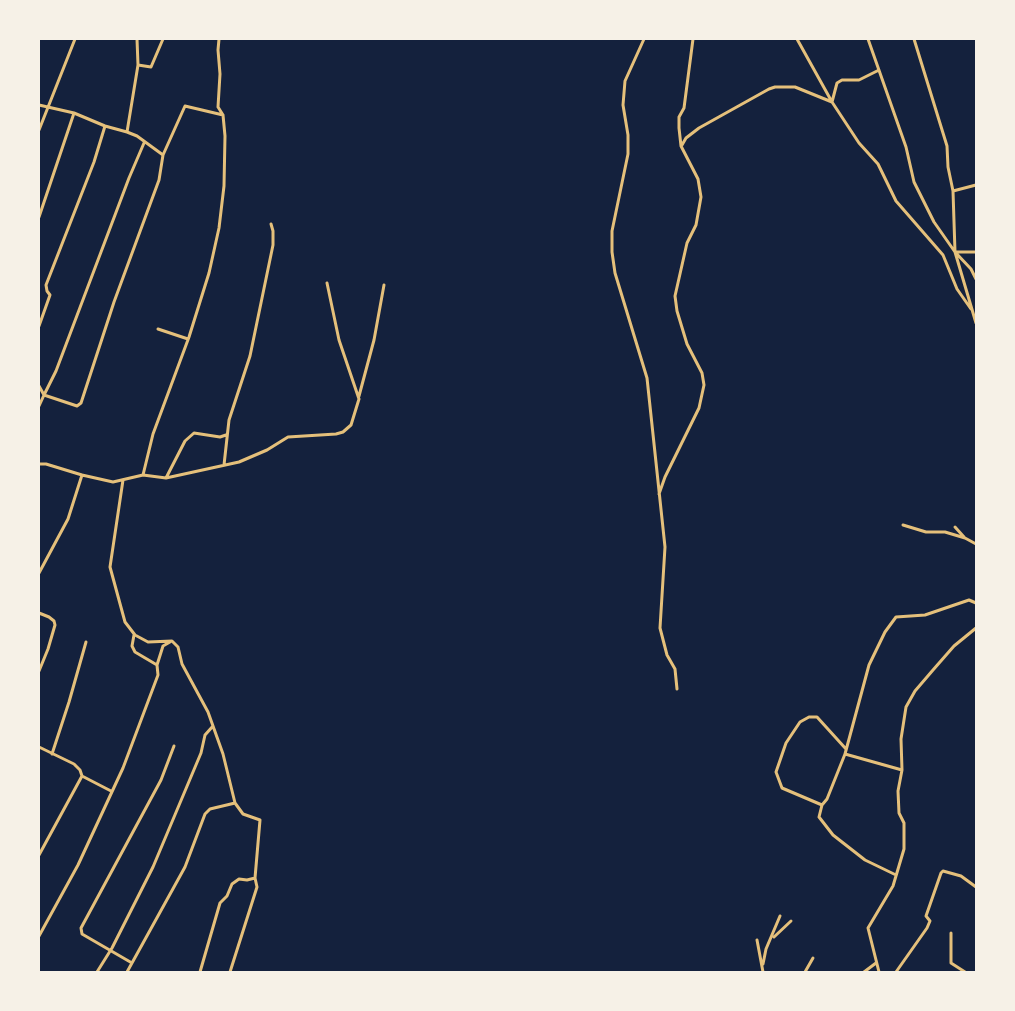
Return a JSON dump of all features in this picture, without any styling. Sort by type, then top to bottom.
[{"type":"street","points":[[39,130],[75,39]]},
{"type":"street","points":[[127,132],[138,65],[138,39]]},
{"type":"street","points":[[138,65],[151,68],[163,39]]},
{"type":"street","points":[[143,475],[153,435],[209,273],[219,228],[224,186],[225,136],[223,116],[218,107],[219,39]]},
{"type":"street","points":[[644,39],[625,81],[623,105],[628,135],[628,154],[612,231],[612,252],[615,273],[647,378],[665,547],[660,628],[667,655],[675,669],[677,689]]},
{"type":"street","points":[[659,496],[665,477],[699,408],[704,385],[702,373],[687,344],[675,296],[687,243],[696,225],[701,198],[698,179],[681,146],[679,117],[684,108],[693,39]]},
{"type":"street","points":[[797,39],[832,102],[860,143],[878,164],[896,201],[943,255],[957,289],[971,309]]},
{"type":"street","points":[[868,39],[906,147],[914,182],[934,222],[955,252],[971,269],[976,279]]},
{"type":"street","points":[[914,39],[947,146],[953,191],[955,252],[976,323]]},
{"type":"street","points":[[832,102],[837,83],[842,80],[859,80],[879,70]]},
{"type":"street","points":[[681,146],[686,138],[699,128],[775,87],[795,87],[832,102]]},
{"type":"street","points":[[39,105],[74,113],[137,136],[163,155]]},
{"type":"street","points":[[39,386],[44,395],[77,406],[81,403],[114,302],[159,180],[163,155],[185,106],[223,116]]},
{"type":"street","points":[[39,217],[74,113]]},
{"type":"street","points":[[39,326],[50,295],[46,285],[94,162],[105,126]]},
{"type":"street","points":[[39,406],[56,371],[144,143]]},
{"type":"street","points":[[953,191],[976,185]]},
{"type":"street","points":[[224,465],[226,435],[250,356],[273,245],[271,224]]},
{"type":"street","points":[[955,252],[976,252]]},
{"type":"street","points":[[327,283],[339,340],[359,399],[356,416]]},
{"type":"street","points":[[39,465],[46,464],[113,482],[143,475],[166,478],[239,462],[267,450],[288,437],[327,436],[343,432],[351,425],[359,399],[374,340],[384,285]]},
{"type":"street","points":[[158,329],[188,339]]},
{"type":"street","points":[[166,478],[185,441],[194,433],[220,437],[226,435]]},
{"type":"street","points":[[39,573],[68,519],[82,475]]},
{"type":"street","points":[[123,480],[110,567],[125,622],[135,635],[148,642],[172,641],[178,647],[182,664],[208,712],[235,803],[243,814],[261,820],[255,878],[257,888],[230,972]]},
{"type":"street","points":[[903,525],[926,531],[945,532],[976,544]]},
{"type":"street","points":[[955,527],[965,538]]},
{"type":"street","points":[[896,875],[865,860],[832,835],[819,817],[822,806],[827,799],[846,749],[869,664],[885,632],[896,617],[925,615],[969,600],[976,603]]},
{"type":"street","points":[[39,613],[50,617],[55,625],[39,671]]},
{"type":"street","points":[[879,972],[868,928],[892,886],[904,849],[904,824],[898,813],[898,791],[902,770],[902,739],[906,707],[915,691],[954,646],[976,628]]},
{"type":"street","points":[[135,635],[132,646],[135,652],[157,665]]},
{"type":"street","points":[[39,936],[78,865],[123,768],[158,675],[157,665],[163,646],[172,641]]},
{"type":"street","points":[[52,754],[86,642]]},
{"type":"street","points":[[822,806],[782,788],[776,772],[786,743],[800,722],[809,717],[817,717],[846,749]]},
{"type":"street","points":[[97,972],[153,867],[201,753],[206,735],[213,726]]},
{"type":"street","points":[[132,963],[82,934],[81,928],[161,780],[174,746]]},
{"type":"street","points":[[39,748],[74,765],[80,770],[82,776],[111,791]]},
{"type":"street","points":[[844,754],[902,770]]},
{"type":"street","points":[[39,855],[82,776]]},
{"type":"street","points":[[127,972],[185,867],[205,814],[210,809],[235,803]]},
{"type":"street","points":[[896,972],[927,928],[930,921],[926,916],[941,873],[961,876],[976,887]]},
{"type":"street","points":[[200,972],[220,903],[238,879],[255,878]]},
{"type":"street","points":[[763,964],[780,916]]},
{"type":"street","points":[[771,940],[791,921]]},
{"type":"street","points":[[951,933],[951,963],[965,972]]},
{"type":"street","points":[[757,940],[763,972]]},
{"type":"street","points":[[805,972],[813,958]]},
{"type":"street","points":[[864,972],[876,963]]}]
